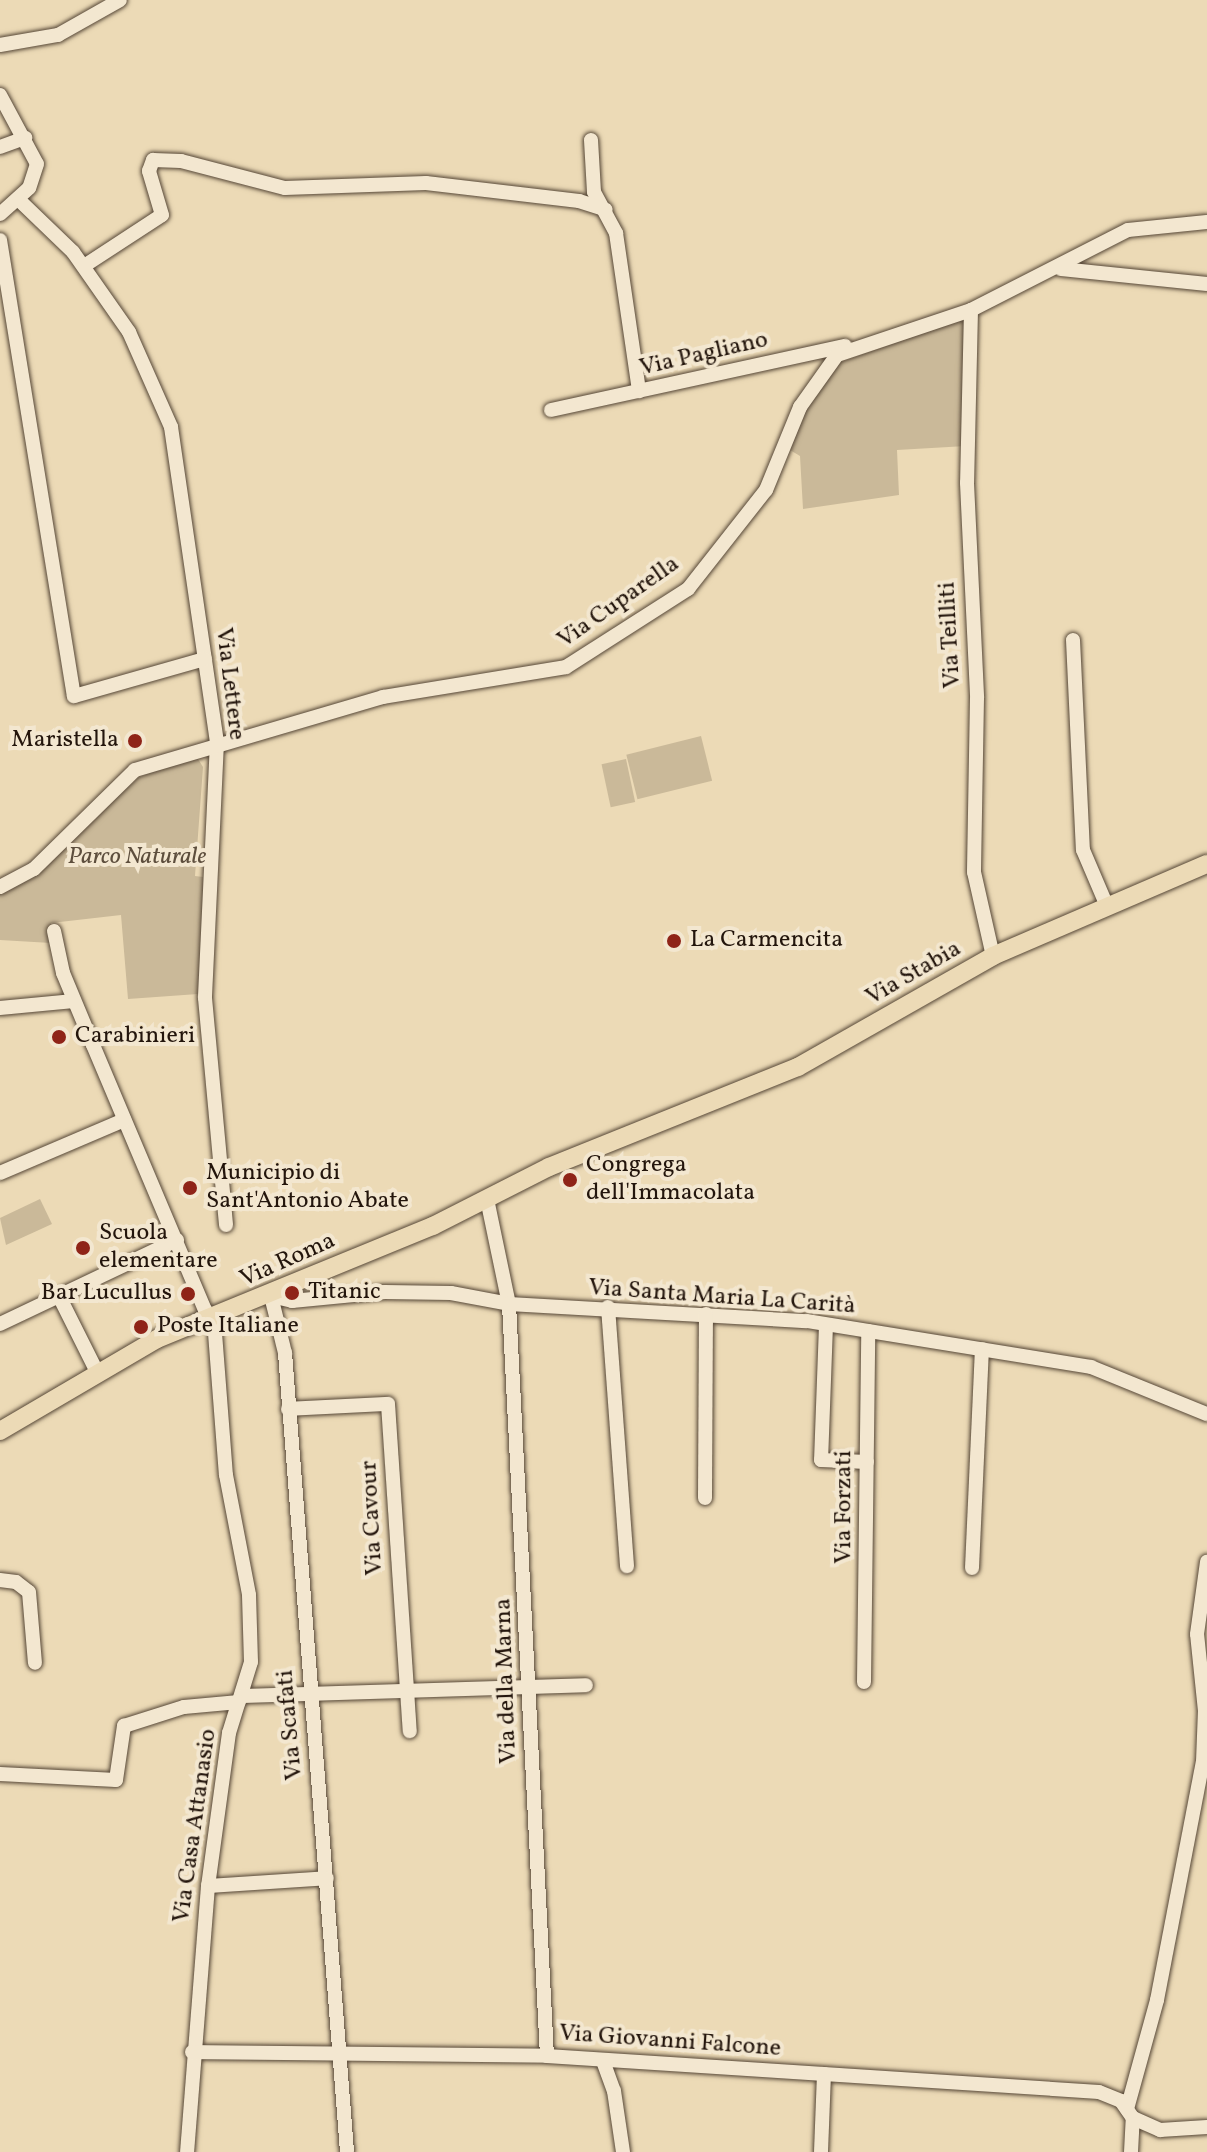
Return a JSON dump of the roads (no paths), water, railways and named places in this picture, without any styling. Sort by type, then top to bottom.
[{"type":"main road","name":"Via Stabia","points":[[646,1128],[798,1067],[993,956],[1106,904],[1207,864]]},
{"type":"main road","name":"Via Roma","points":[[0,1431],[157,1339],[271,1296],[284,1285],[646,1128]]},
{"type":"street","points":[[0,45],[58,35],[120,0]]},
{"type":"street","points":[[0,95],[37,164],[19,200],[0,214]]},
{"type":"street","points":[[0,147],[25,138]]},
{"type":"street","points":[[591,140],[594,192],[616,233],[639,391]]},
{"type":"street","points":[[84,266],[162,215],[149,171],[153,160],[181,161],[285,188],[426,183],[579,201],[606,210]]},
{"type":"street","name":"Via Lettere","points":[[19,200],[84,266],[141,352],[171,427],[217,742],[205,998],[226,1225]]},
{"type":"street","points":[[1061,269],[1128,230],[1207,222]]},
{"type":"street","points":[[0,240],[74,696],[205,659]]},
{"type":"street","points":[[1061,269],[1207,284]]},
{"type":"street","name":"Via Cuparella","points":[[0,887],[34,869],[135,770],[217,742],[383,697],[566,667],[688,589],[766,490],[800,407],[837,355],[971,310],[1061,269]]},
{"type":"street","name":"Via Teilliti","points":[[971,310],[967,483],[977,698],[974,872],[993,956]]},
{"type":"street","name":"Via Pagliano","points":[[551,410],[852,344],[866,346]]},
{"type":"street","points":[[1073,640],[1083,850],[1106,904]]},
{"type":"street","points":[[54,931],[74,1001],[214,1320]]},
{"type":"street","points":[[0,1008],[74,1001]]},
{"type":"street","points":[[0,1173],[124,1120]]},
{"type":"street","name":"Via della Marna","points":[[487,1199],[509,1304],[511,1393],[532,1685],[547,2056]]},
{"type":"street","points":[[0,1324],[177,1240]]},
{"type":"street","name":"Via Santa Maria La Carità","points":[[271,1296],[292,1301],[385,1292],[451,1293],[509,1304],[608,1307],[826,1325],[1091,1367],[1207,1414]]},
{"type":"street","points":[[59,1296],[97,1372]]},
{"type":"street","name":"Via Scafati","points":[[271,1296],[285,1353],[347,2152]]},
{"type":"street","points":[[608,1307],[627,1566]]},
{"type":"street","points":[[705,1498],[706,1314]]},
{"type":"street","name":"Via Casa Attanasio","points":[[187,2152],[192,2052],[208,1886],[229,1733],[241,1699],[252,1634],[226,1475],[214,1320]]},
{"type":"street","points":[[826,1325],[821,1460],[867,1462]]},
{"type":"street","name":"Via Forzati","points":[[864,1682],[868,1331]]},
{"type":"street","points":[[972,1568],[982,1349]]},
{"type":"street","name":"Via Cavour","points":[[288,1409],[388,1404],[410,1731]]},
{"type":"street","points":[[1131,2152],[1130,2113],[1157,2000],[1203,1762],[1205,1711],[1197,1634],[1207,1562]]},
{"type":"street","points":[[0,1580],[16,1582],[29,1592],[35,1663]]},
{"type":"street","points":[[0,1774],[116,1780],[124,1726],[184,1707],[311,1692],[586,1685]]},
{"type":"street","points":[[208,1886],[327,1878]]},
{"type":"street","name":"Via Giovanni Falcone","points":[[192,2052],[340,2051],[547,2056],[1099,2092],[1160,2130],[1207,2127]]},
{"type":"street","points":[[603,2061],[614,2091],[623,2152]]},
{"type":"street","points":[[821,2152],[824,2074]]},
{"type":"place","name":"Maristella","points":[[135,741]]},
{"type":"place","name":"La Carmencita","points":[[674,941]]},
{"type":"place","name":"Carabinieri","points":[[59,1037]]},
{"type":"place","name":"Congrega dell'Immacolata","points":[[570,1180]]},
{"type":"place","name":"Municipio di Sant'Antonio Abate","points":[[190,1188]]},
{"type":"place","name":"Scuola elementare","points":[[83,1248]]},
{"type":"place","name":"Titanic","points":[[292,1293]]},
{"type":"place","name":"Bar Lucullus","points":[[188,1294]]},
{"type":"place","name":"Poste Italiane","points":[[141,1327]]},
{"type":"park label","name":"Parco Naturale","points":[[137,858]]}]
